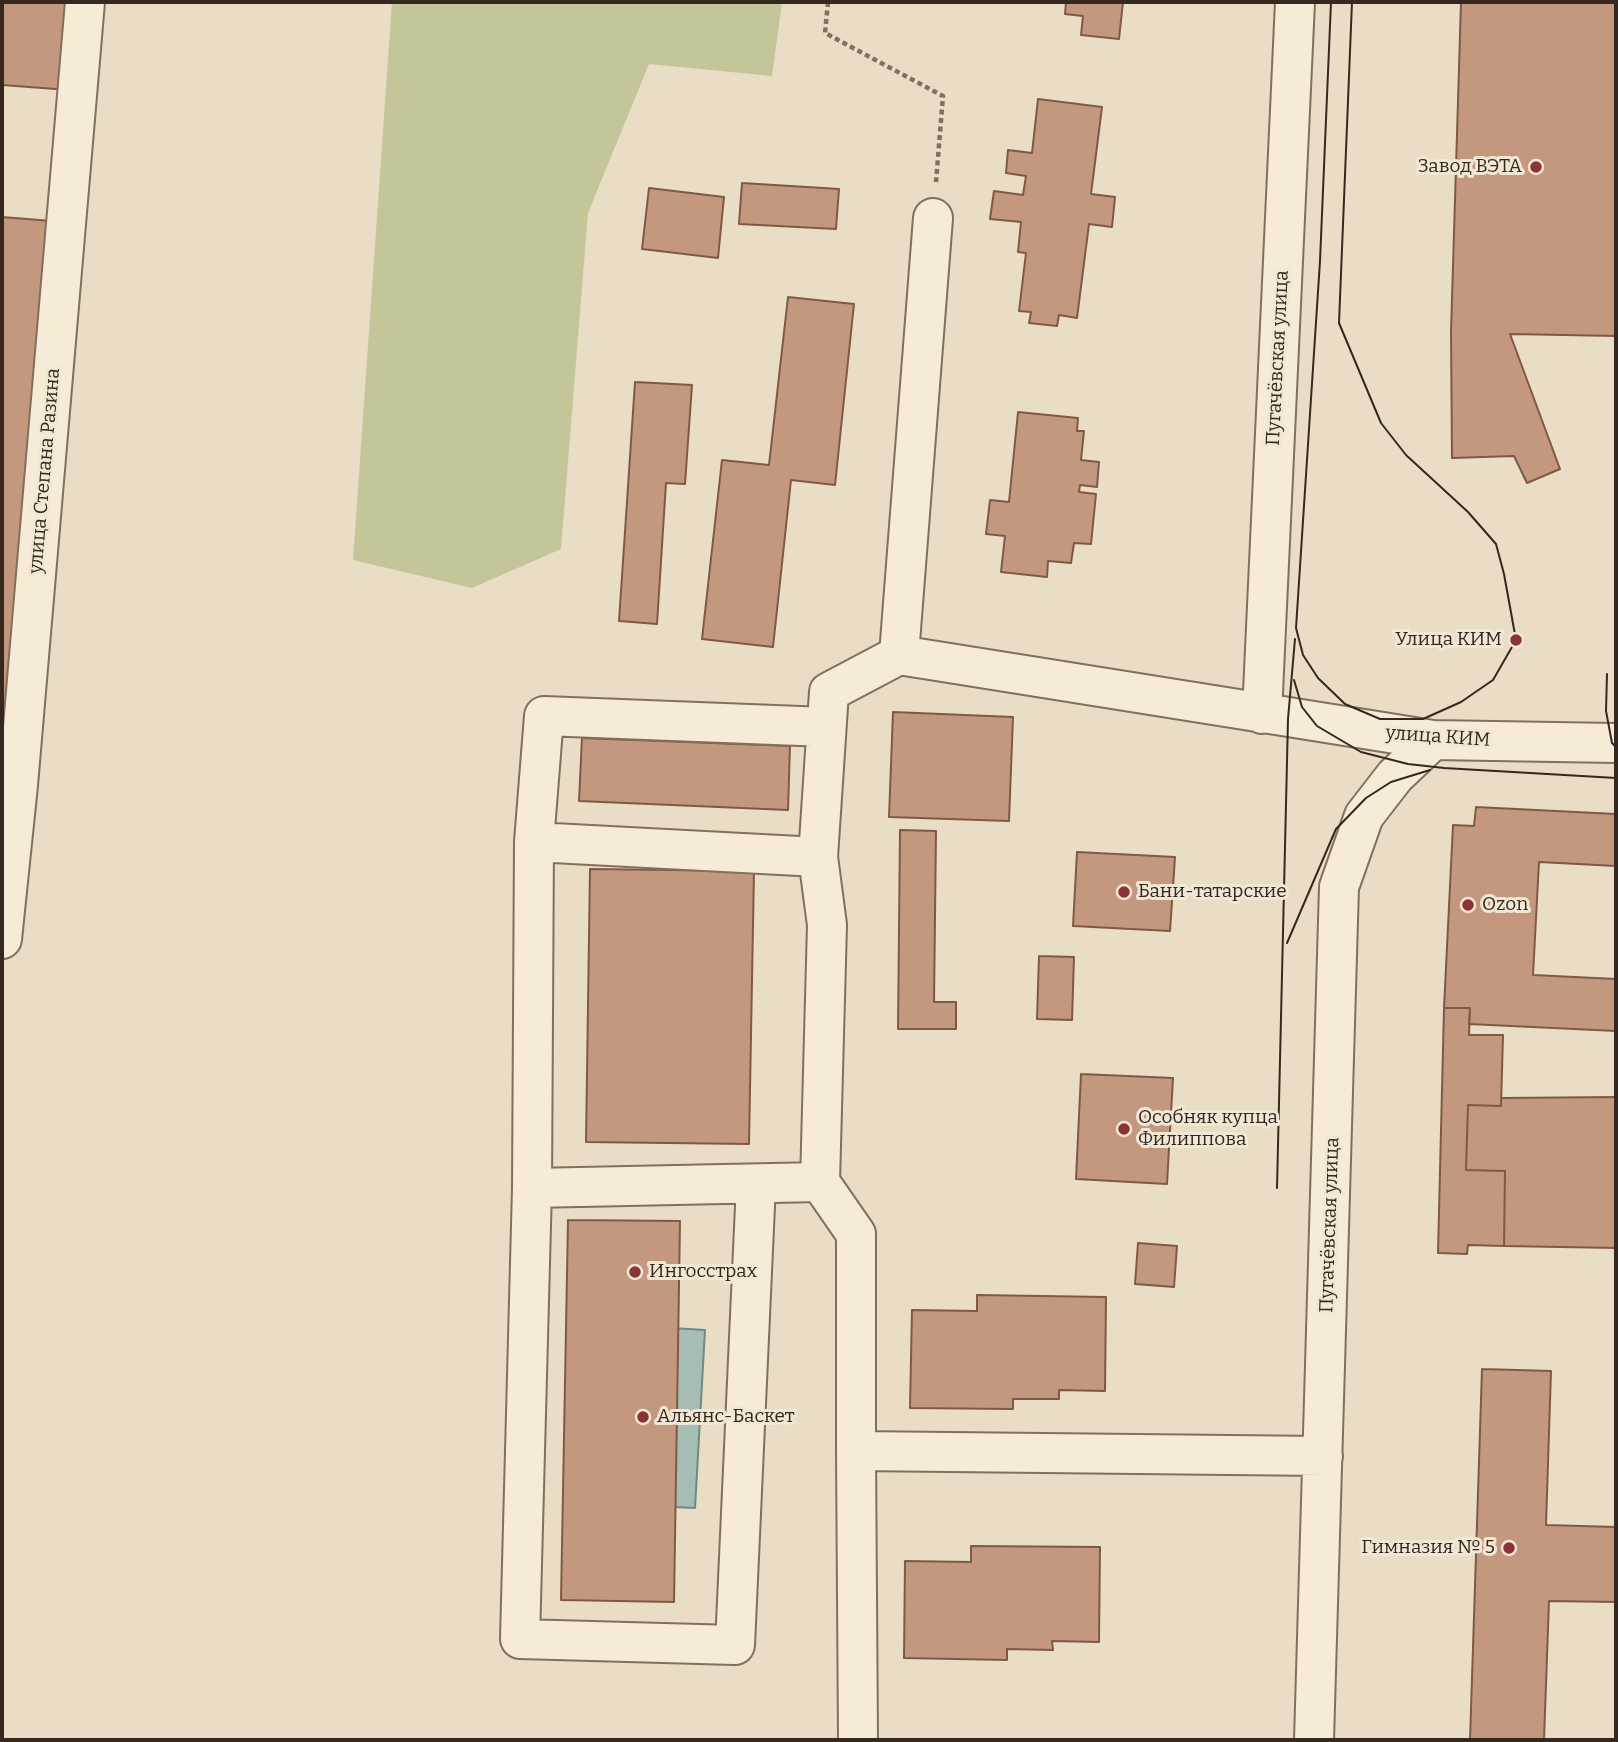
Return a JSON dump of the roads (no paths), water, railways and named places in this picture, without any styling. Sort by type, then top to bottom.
[{"type":"street","name":"улица Степана Разина","points":[[2,939],[18,785],[86,2]]},
{"type":"street","name":"Пугачёвская улица","points":[[1262,714],[1295,2]]},
{"type":"street","points":[[858,1740],[856,1234],[820,1182],[827,925],[818,856],[829,692],[899,655],[933,218]]},
{"type":"street","name":"улица КИМ","points":[[899,655],[1433,740],[1616,743]]},
{"type":"street","points":[[756,1184],[736,1645],[520,1639],[532,1188],[534,842],[544,716],[826,727]]},
{"type":"street","name":"Пугачёвская улица","points":[[1314,1740],[1339,887],[1364,816],[1395,776],[1433,740]]},
{"type":"street","points":[[534,842],[818,856]]},
{"type":"street","points":[[532,1188],[820,1182]]},
{"type":"street","points":[[856,1451],[1323,1456]]},
{"type":"water","name":"Альянс-Баскет","points":[[588,1323],[705,1330],[695,1508],[585,1503]]},
{"type":"tram line","points":[[1331,2],[1320,261],[1296,628],[1303,655],[1318,678],[1345,704],[1380,719],[1423,719],[1461,702],[1493,680],[1516,640],[1496,544],[1468,512],[1406,455],[1381,423],[1339,323],[1352,2]]},
{"type":"tram line","points":[[1277,1188],[1288,719],[1295,639]]},
{"type":"tram line","points":[[1607,674],[1606,711],[1612,743],[1616,747]]},
{"type":"tram line","points":[[1294,680],[1302,707],[1317,726],[1361,752],[1408,764],[1444,768],[1616,778]]},
{"type":"tram line","points":[[1287,943],[1336,829],[1366,798],[1391,782],[1430,770]]},
{"type":"place","name":"Завод ВЭТА","points":[[1536,167]]},
{"type":"place","name":"Улица КИМ","points":[[1516,640]]},
{"type":"place","name":"Бани-татарские","points":[[1124,892]]},
{"type":"place","name":"Ozon","points":[[1468,905]]},
{"type":"place","name":"Особняк купца Филиппова","points":[[1124,1129]]},
{"type":"place","name":"Ингосстрах","points":[[635,1272]]},
{"type":"place","name":"Альянс-Баскет","points":[[643,1417]]},
{"type":"place","name":"Гимназия № 5","points":[[1509,1548]]}]
